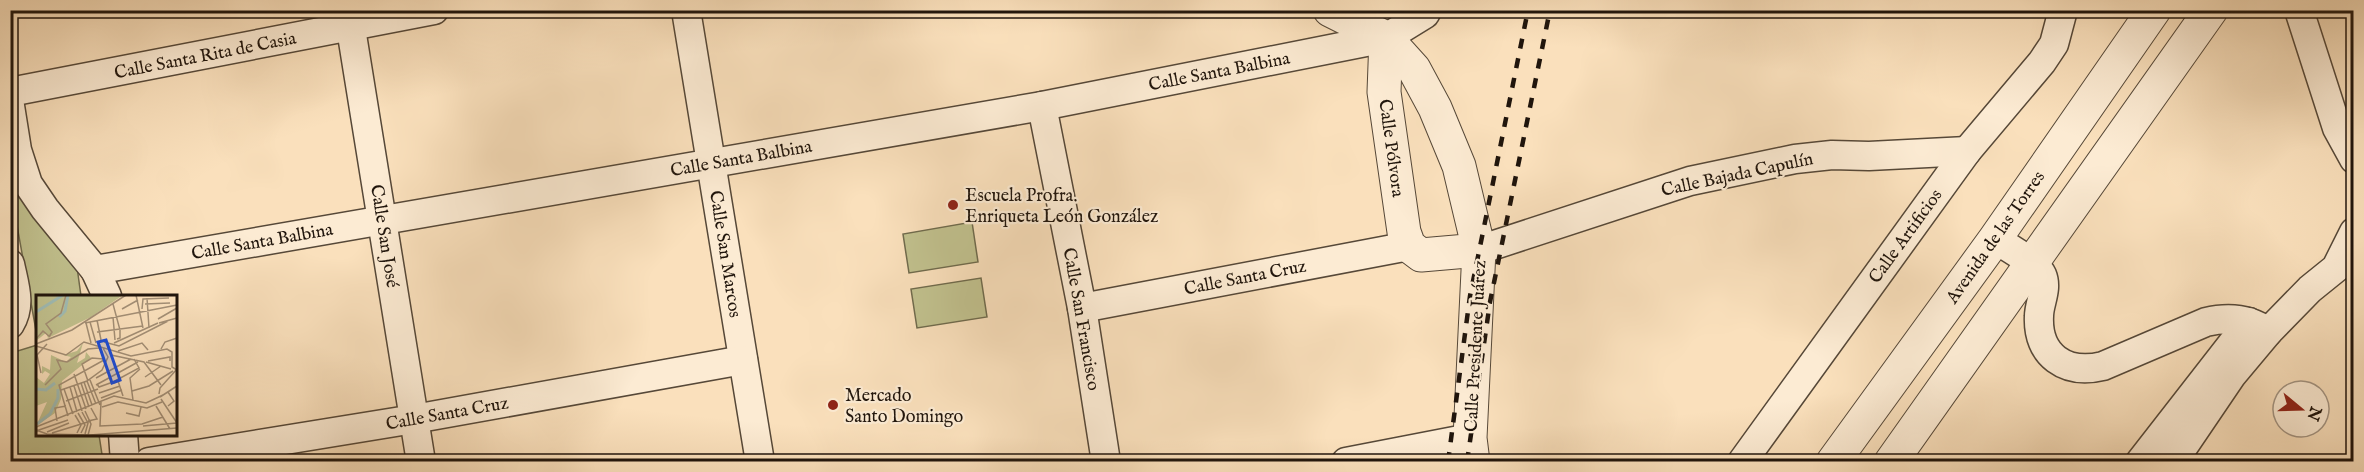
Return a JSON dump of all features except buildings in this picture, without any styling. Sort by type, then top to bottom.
[{"type":"street","name":"Calle Santa Rita de Casia","points":[[10,92],[349,19],[434,10]]},
{"type":"street","name":"Calle San Marcos","points":[[686,10],[760,462]]},
{"type":"street","points":[[1330,10],[1386,38],[1425,14],[1427,10]]},
{"type":"street","name":"Calle Artificios","points":[[1742,462],[1967,151],[2042,62],[2054,44],[2063,10]]},
{"type":"street","name":"Avenida de las Torres","points":[[1833,462],[1995,239],[2154,10]]},
{"type":"street","points":[[1891,462],[2211,10]]},
{"type":"street","points":[[2299,10],[2337,128],[2354,159]]},
{"type":"street","name":"Calle San José","points":[[349,19],[421,462]]},
{"type":"street","name":"Calle Santa Balbina","points":[[94,270],[1042,106],[1386,38]]},
{"type":"street","name":"Calle Pólvora","points":[[1386,38],[1384,92],[1404,231],[1409,246]]},
{"type":"street","name":"Calle Presidente Juárez","points":[[1386,38],[1414,69],[1435,108],[1459,166],[1479,250],[1472,450]]},
{"type":"street","points":[[10,105],[18,150],[28,184],[94,270],[106,295]]},
{"type":"street","name":"Calle San Francisco","points":[[1042,106],[1082,308],[1106,462]]},
{"type":"street","name":"Calle Bajada Capulín","points":[[1479,250],[1690,181],[1795,159],[1832,155],[1967,151]]},
{"type":"street","points":[[2140,462],[2258,327],[2336,268],[2354,232]]},
{"type":"street","points":[[1995,239],[2040,272],[2044,284],[2038,313],[2041,337],[2053,357],[2063,365],[2075,369],[2103,366],[2206,322],[2220,319],[2258,327]]},
{"type":"street","points":[[1409,246],[1421,255],[1479,250]]},
{"type":"street","name":"Calle Santa Cruz","points":[[1082,308],[1409,246]]},
{"type":"street","points":[[10,264],[17,299],[15,316],[10,324]]},
{"type":"street","points":[[2173,462],[2232,375],[2258,327]]},
{"type":"street","name":"Calle Santa Cruz","points":[[149,462],[414,419],[744,360]]},
{"type":"street","points":[[123,436],[125,462]]},
{"type":"street","points":[[1346,462],[1472,450]]},
{"type":"street","points":[[1447,462],[1472,450]]},
{"type":"green space","points":[[10,177],[77,267],[81,295],[36,295],[36,330],[14,209],[11,203]]},
{"type":"green space","points":[[972,222],[978,262],[909,273],[903,234]]},
{"type":"green space","points":[[981,278],[987,317],[917,328],[911,289]]},
{"type":"green space","points":[[36,345],[36,436],[99,436],[103,461],[11,461],[11,353]]},
{"type":"railway","points":[[1448,462],[1470,296],[1528,10]]},
{"type":"railway","points":[[1467,462],[1490,302],[1550,10]]},
{"type":"place","name":"Escuela Profra. Enriqueta León González","points":[[953,205]]},
{"type":"place","name":"Mercado Santo Domingo","points":[[833,405]]}]
